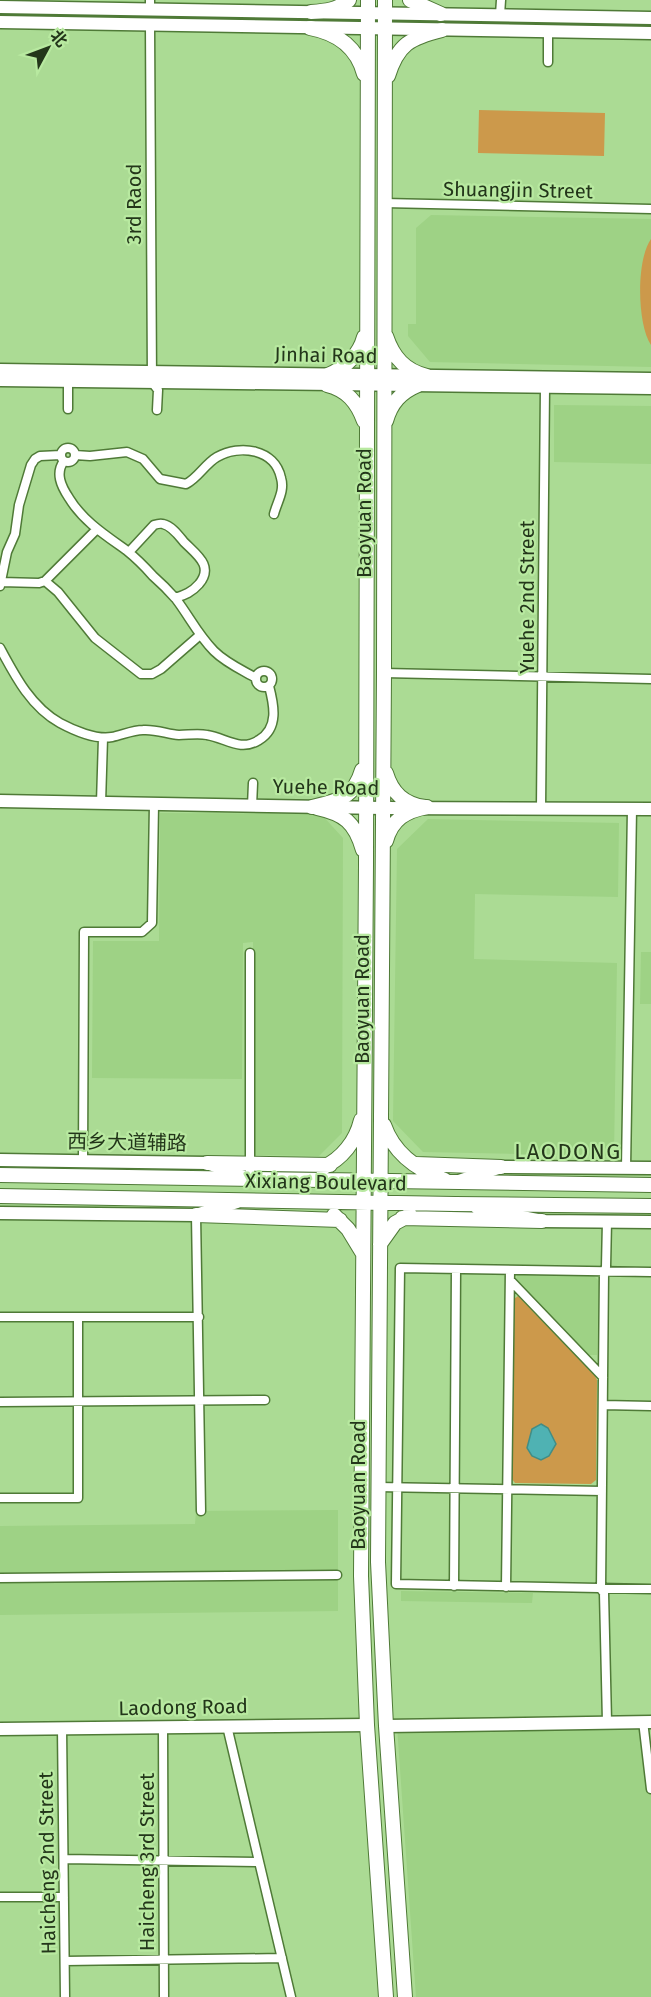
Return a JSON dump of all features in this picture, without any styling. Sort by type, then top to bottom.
[{"type":"main road","points":[[311,12],[329,11],[349,0]]},
{"type":"main road","points":[[410,0],[441,14]]},
{"type":"main road","name":"Baoyuan Road","points":[[368,6],[365,1103],[361,1576],[367,1725],[386,1997]]},
{"type":"main road","name":"Baoyuan Road","points":[[385,6],[384,758],[377,1487],[378,1562],[386,1726],[405,1997]]},
{"type":"main road","points":[[310,28],[334,35],[350,46],[362,65],[367,85]]},
{"type":"main road","points":[[384,90],[394,59],[406,43],[414,38],[441,30]]},
{"type":"main road","points":[[366,439],[364,421],[354,401],[327,380],[356,354],[367,326]]},
{"type":"main road","points":[[384,330],[391,349],[400,363],[417,373],[423,380],[406,391],[395,402],[388,415],[384,431]]},
{"type":"main road","points":[[312,807],[331,803],[350,794],[359,780],[365,750]]},
{"type":"main road","points":[[384,758],[387,775],[395,792],[408,802],[427,807]]},
{"type":"main road","points":[[312,807],[340,814],[347,820],[357,835],[366,864]]},
{"type":"main road","points":[[383,870],[389,830],[406,813],[427,807]]},
{"type":"main road","points":[[381,1102],[387,1135],[402,1157],[453,1183]]},
{"type":"main road","points":[[288,1180],[330,1165],[347,1150],[360,1125],[365,1103]]},
{"type":"main road","points":[[207,1163],[330,1165]]},
{"type":"main road","points":[[413,1164],[501,1167]]},
{"type":"main road","name":"Xixiang Boulevard","points":[[0,1175],[651,1185]]},
{"type":"main road","name":"Xixiang Boulevard","points":[[0,1196],[651,1206]]},
{"type":"main road","points":[[293,1201],[324,1209],[340,1220],[352,1234],[363,1256]]},
{"type":"main road","points":[[380,1244],[390,1229],[402,1218],[455,1204]]},
{"type":"main road","points":[[196,1215],[340,1220]]},
{"type":"main road","points":[[402,1218],[542,1221]]},
{"type":"main road","points":[[363,1277],[367,1270],[372,1269],[378,1273],[379,1277]]},
{"type":"street","points":[[500,15],[501,0]]},
{"type":"street","points":[[0,7],[150,5],[311,12],[385,6],[441,14],[651,18]]},
{"type":"street","points":[[0,22],[651,33]]},
{"type":"street","name":"3rd Raod","points":[[150,25],[152,377],[158,390],[158,410]]},
{"type":"street","points":[[548,32],[548,62]]},
{"type":"street","name":"Shuangjin Street","points":[[384,203],[651,209]]},
{"type":"street","name":"Jinhai Road","points":[[0,370],[68,376]]},
{"type":"street","points":[[68,376],[68,409]]},
{"type":"street","name":"Jinhai Road","points":[[0,380],[68,376],[327,380],[651,379]]},
{"type":"street","name":"Jinhai Road","points":[[423,380],[545,387],[651,388]]},
{"type":"street","name":"Yuehe 2nd Street","points":[[541,808],[545,387]]},
{"type":"street","points":[[268,686],[262,687],[256,678],[215,652],[200,635],[175,598],[129,552],[97,529],[69,500],[58,475],[62,450],[71,448],[75,455],[90,456],[127,452],[143,459],[160,479],[186,484],[218,457],[230,452],[259,452],[271,460],[282,478],[282,490],[274,514]]},
{"type":"street","points":[[62,458],[40,456],[34,459],[31,465],[19,505],[15,534],[2,565],[1,584],[45,581],[97,529]]},
{"type":"street","points":[[129,552],[154,525],[165,524],[171,528],[200,559],[206,572],[194,590],[175,598]]},
{"type":"street","points":[[45,581],[58,592],[95,638],[141,674],[152,674],[161,669],[200,635]]},
{"type":"street","points":[[0,648],[31,698],[44,712],[75,730],[103,738],[140,730],[151,730],[180,735],[207,735],[244,746],[252,744],[267,733],[274,718],[268,686],[272,678],[268,673],[261,672],[256,678]]},
{"type":"street","points":[[384,673],[651,679]]},
{"type":"street","points":[[101,803],[103,738]]},
{"type":"street","points":[[252,806],[253,783]]},
{"type":"street","name":"Yuehe Road","points":[[0,801],[365,808],[651,809]]},
{"type":"street","points":[[83,1161],[84,932],[142,932],[152,923],[154,804]]},
{"type":"street","points":[[626,1168],[632,809]]},
{"type":"street","points":[[250,953],[250,1179]]},
{"type":"street","name":"西乡大道辅路","points":[[0,1160],[207,1163],[250,1179]]},
{"type":"street","points":[[453,1183],[501,1167],[651,1168]]},
{"type":"street","points":[[0,1213],[196,1215],[241,1200]]},
{"type":"street","points":[[455,1204],[542,1221],[651,1222]]},
{"type":"street","points":[[196,1215],[201,1511]]},
{"type":"street","points":[[607,1221],[604,1272],[601,1588],[604,1593],[607,1722]]},
{"type":"street","points":[[651,1272],[400,1268],[396,1584],[651,1590]]},
{"type":"street","points":[[454,1586],[456,1269]]},
{"type":"street","points":[[506,1587],[510,1270]]},
{"type":"street","points":[[510,1280],[603,1377]]},
{"type":"street","points":[[0,1317],[199,1317]]},
{"type":"street","points":[[0,1498],[78,1498],[78,1317]]},
{"type":"street","points":[[0,1402],[265,1400]]},
{"type":"street","points":[[603,1405],[651,1406]]},
{"type":"street","points":[[377,1487],[602,1491]]},
{"type":"street","points":[[0,1578],[338,1575]]},
{"type":"street","points":[[386,1726],[647,1721],[651,1789]]},
{"type":"street","name":"Laodong Road","points":[[0,1729],[367,1725]]},
{"type":"street","points":[[227,1726],[291,1997]]},
{"type":"street","name":"Haicheng 3rd Street","points":[[163,1727],[164,1997]]},
{"type":"street","name":"Haicheng 2nd Street","points":[[62,1728],[65,1997]]},
{"type":"street","points":[[64,1859],[259,1862]]},
{"type":"street","points":[[0,1897],[64,1897]]},
{"type":"street","points":[[65,1961],[282,1958]]},
{"type":"shaded area","points":[[479,110],[605,113],[604,156],[478,153]]},
{"type":"shaded area","points":[[431,215],[651,219],[651,367],[430,362],[408,336],[408,324],[416,324],[416,228]]},
{"type":"shaded area","points":[[651,239],[651,345],[643,323],[640,292],[643,261]]},
{"type":"shaded area","points":[[554,405],[651,406],[651,464],[554,462]]},
{"type":"shaded area","points":[[160,813],[321,814],[343,838],[342,1133],[319,1156],[253,1155],[253,942],[243,943],[242,1079],[92,1078],[93,941],[159,941]]},
{"type":"shaded area","points":[[428,819],[619,823],[618,897],[475,894],[474,959],[617,963],[614,1156],[423,1152],[393,1121],[397,849]]},
{"type":"shaded area","points":[[641,952],[651,952],[651,1004],[640,1004]]},
{"type":"shaded area","points":[[518,1274],[592,1274],[599,1281],[597,1355],[588,1355],[517,1282]]},
{"type":"shaded area","points":[[518,1296],[597,1380],[596,1480],[591,1484],[515,1483],[512,1479],[514,1299]]},
{"type":"shaded area","points":[[338,1510],[338,1611],[0,1615],[0,1526],[195,1524],[196,1511]]},
{"type":"shaded area","points":[[401,1591],[533,1593],[532,1603],[401,1601]]},
{"type":"shaded area","points":[[643,1721],[651,1789],[651,1997],[416,1997],[397,1726]]},
{"type":"water","points":[[541,1424],[548,1428],[556,1444],[549,1456],[541,1460],[532,1456],[527,1448],[532,1429]]},
{"type":"district","name":"LAODONG","points":[[568,1151]]}]
